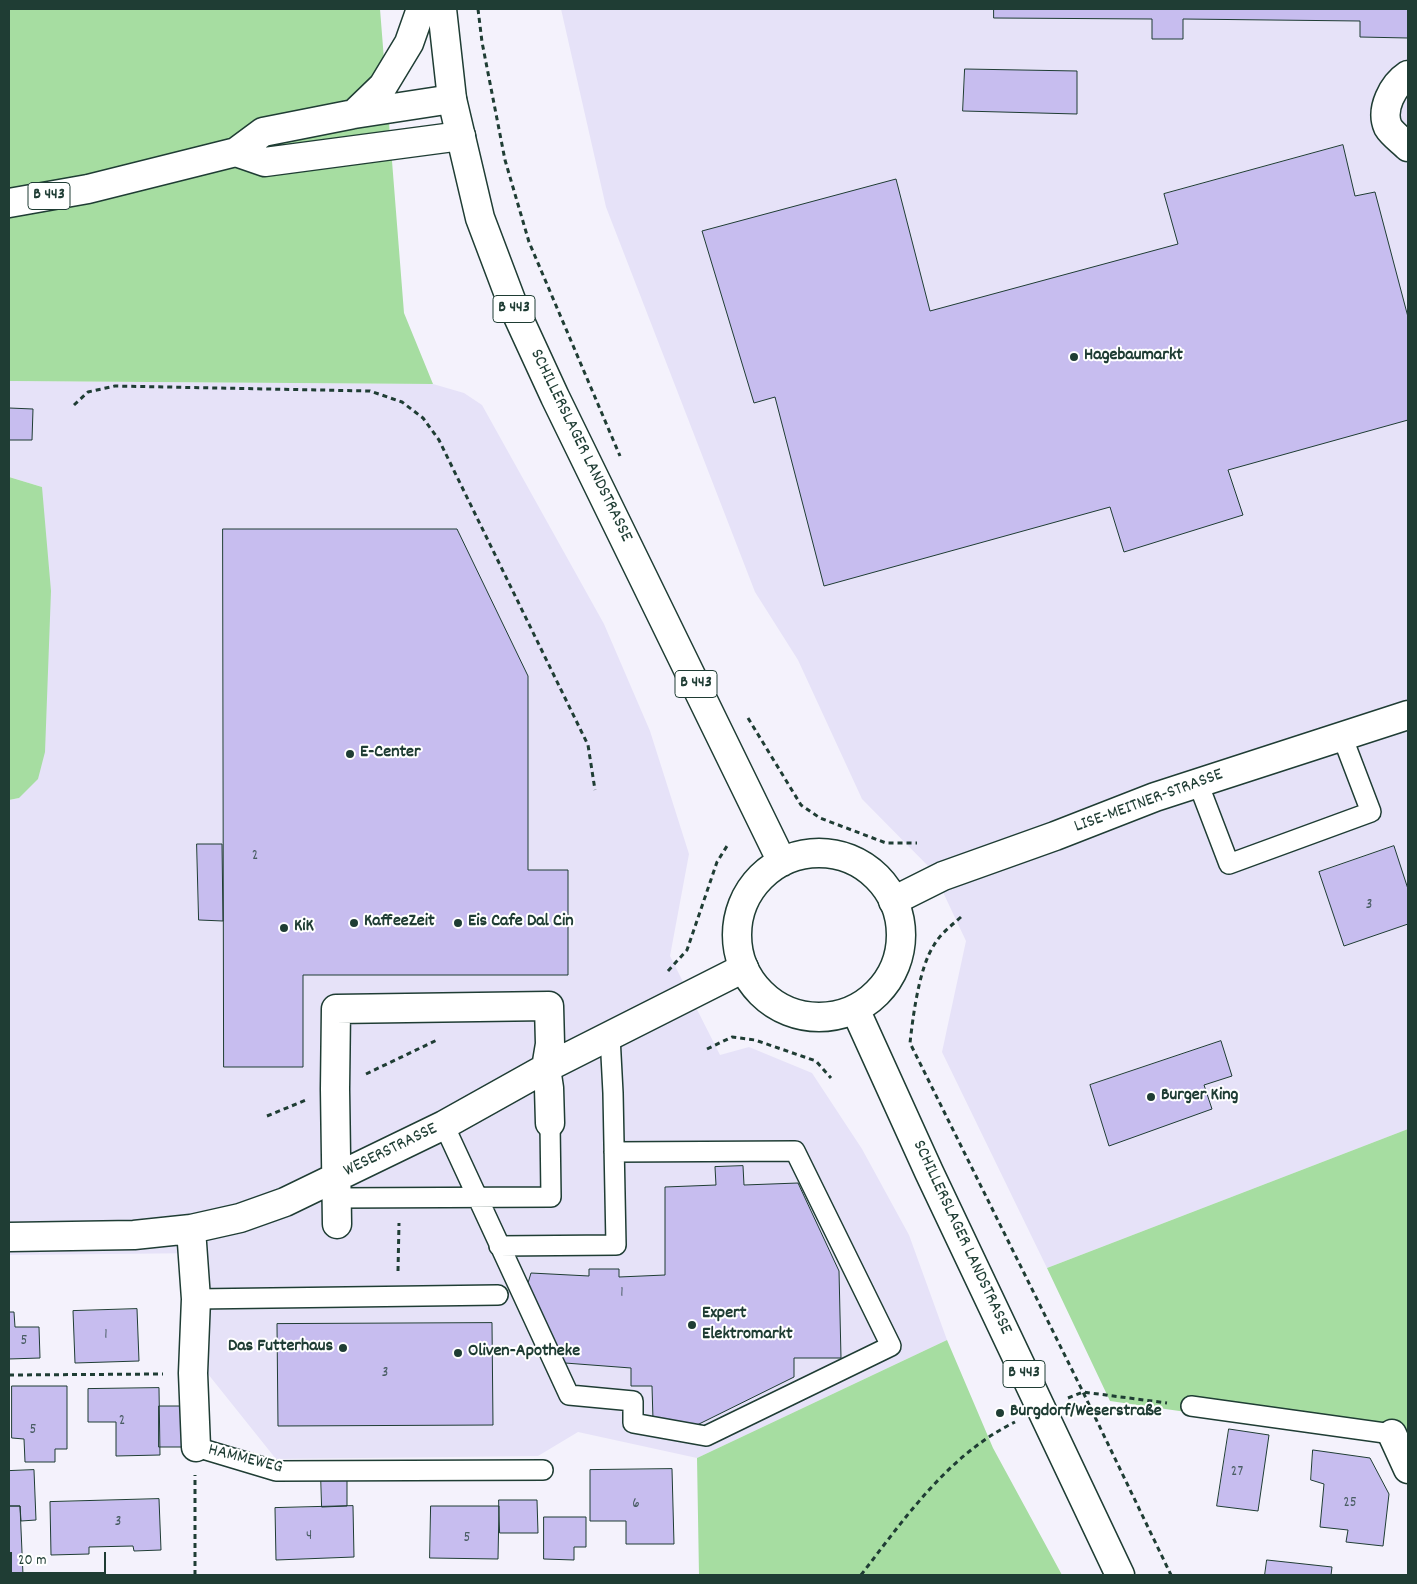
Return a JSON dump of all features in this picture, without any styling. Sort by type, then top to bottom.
[{"type":"main road","points":[[354,114],[383,86],[409,43],[421,9]]},
{"type":"main road","name":"SCHILLERSLAGER LANDSTRASSE","points":[[442,9],[452,100],[480,218],[514,308],[555,397],[782,862]]},
{"type":"main road","points":[[1408,75],[1392,93],[1385,111],[1388,128],[1408,147]]},
{"type":"main road","points":[[354,114],[452,100]]},
{"type":"main road","name":"B 443","points":[[9,203],[88,189],[236,152],[263,132],[354,114]]},
{"type":"main road","points":[[236,152],[266,162],[461,136]]},
{"type":"main road","name":"B 443","points":[[9,190],[88,189]]},
{"type":"main road","name":"LISE-MEITNER-STRASSE","points":[[893,901],[943,876],[1055,836],[1155,797],[1408,715]]},
{"type":"main road","points":[[819,852],[841,856],[861,864],[878,878],[893,901],[899,916],[901,938],[897,960],[888,980],[873,996],[855,1008],[830,1016],[804,1015],[779,1006],[758,990],[744,968],[737,946],[738,922],[745,898],[758,879],[782,862],[797,856],[819,852]]},
{"type":"main road","name":"WESERSTRASSE","points":[[9,1237],[134,1235],[191,1229],[240,1218],[285,1202],[337,1199],[444,1125],[546,1068],[744,968]]},
{"type":"main road","points":[[337,1199],[336,1009],[549,1006],[550,1044],[546,1068],[550,1088],[550,1122]]},
{"type":"main road","name":"SCHILLERSLAGER LANDSTRASSE","points":[[855,1008],[929,1172],[1120,1575]]},
{"type":"main road","name":"HAMMEWEG","points":[[191,1229],[196,1299],[193,1373],[196,1447]]},
{"type":"main road","points":[[1392,1434],[1408,1469]]},
{"type":"lane","points":[[1198,782],[1229,864],[1370,812],[1342,736]]},
{"type":"lane","points":[[499,1246],[616,1245],[610,1036]]},
{"type":"lane","points":[[337,1199],[551,1197],[550,1122]]},
{"type":"lane","points":[[444,1125],[569,1395],[633,1402],[633,1423],[706,1436],[891,1346],[795,1150],[614,1152]]},
{"type":"lane","points":[[196,1299],[498,1295]]},
{"type":"lane","points":[[1191,1406],[1392,1434]]},
{"type":"lane","name":"HAMMEWEG","points":[[196,1447],[276,1471],[543,1470]]},
{"type":"path","points":[[478,9],[482,42],[505,160],[529,242],[622,459]]},
{"type":"path","points":[[74,405],[88,392],[115,386],[370,391],[402,402],[423,418],[439,440],[588,745],[595,790]]},
{"type":"path","points":[[801,805],[820,818],[886,843],[918,843]]},
{"type":"path","points":[[668,971],[687,950],[717,862],[727,846]]},
{"type":"path","points":[[961,917],[942,933],[932,946],[921,977],[912,1019],[910,1043],[1083,1392],[1171,1575]]},
{"type":"path","points":[[267,1116],[335,1089],[442,1037]]},
{"type":"path","points":[[707,1049],[732,1037],[755,1040],[816,1061],[831,1078]]},
{"type":"path","points":[[397,1296],[400,1197]]},
{"type":"path","points":[[9,1375],[193,1373]]},
{"type":"path","points":[[861,1575],[920,1499],[964,1454],[1000,1430],[1083,1392],[1191,1406]]},
{"type":"path","points":[[195,1575],[196,1447]]},
{"type":"shaded area","points":[[561,9],[1408,9],[1408,1129],[1047,1268],[942,1052],[966,941],[933,871],[862,799],[798,660],[755,592],[606,207]]},
{"type":"shaded area","points":[[9,381],[433,384],[464,393],[482,405],[604,624],[650,731],[689,854],[670,956],[720,1055],[749,1047],[812,1073],[862,1149],[909,1235],[947,1340],[697,1458],[578,1432],[538,1456],[276,1459],[208,1374],[206,1253],[9,1255],[9,800],[19,798],[42,487],[9,477]]},
{"type":"green space","points":[[9,9],[380,9],[404,313],[433,384],[9,381]]},
{"type":"green space","points":[[9,477],[42,487],[51,591],[45,752],[38,779],[19,798],[9,800]]},
{"type":"green space","points":[[1408,1129],[1408,1444],[1110,1401],[1047,1268]]},
{"type":"green space","points":[[947,1340],[993,1448],[1062,1575],[699,1575],[697,1458]]},
{"type":"building","points":[[994,9],[1408,9],[1408,38],[1360,37],[1360,21],[1183,19],[1183,39],[1152,39],[1152,19],[994,18]]},
{"type":"building","points":[[965,69],[1077,71],[1077,114],[963,111]]},
{"type":"building","name":"Hagebaumarkt","points":[[1343,145],[1355,196],[1375,192],[1408,317],[1408,420],[1228,470],[1243,515],[1124,552],[1110,507],[824,586],[775,397],[754,403],[702,231],[896,179],[930,311],[1178,244],[1164,194]]},
{"type":"building","points":[[9,408],[33,409],[32,440],[9,440]]},
{"type":"building","points":[[223,529],[457,529],[528,676],[528,870],[568,870],[568,975],[303,975],[303,1067],[224,1067]]},
{"type":"building","points":[[197,844],[222,844],[223,921],[199,920]]},
{"type":"building","points":[[1394,846],[1408,889],[1408,924],[1344,946],[1319,872]]},
{"type":"building","name":"Burger King","points":[[1221,1041],[1232,1076],[1204,1085],[1212,1109],[1109,1146],[1090,1085]]},
{"type":"building","name":"Expert Elektromarkt","points":[[743,1166],[744,1185],[798,1183],[839,1271],[841,1358],[794,1358],[794,1377],[697,1425],[653,1420],[652,1386],[631,1386],[631,1368],[565,1363],[525,1293],[531,1273],[589,1276],[589,1269],[619,1269],[619,1277],[665,1275],[665,1187],[716,1185],[715,1167]]},
{"type":"building","points":[[137,1309],[139,1361],[75,1363],[73,1311]]},
{"type":"building","points":[[9,1312],[14,1312],[15,1327],[39,1327],[40,1358],[9,1359]]},
{"type":"building","points":[[492,1323],[493,1425],[278,1426],[277,1324]]},
{"type":"building","points":[[12,1386],[67,1386],[67,1449],[55,1449],[55,1462],[25,1462],[24,1439],[12,1438]]},
{"type":"building","points":[[159,1388],[160,1455],[116,1456],[116,1422],[88,1422],[88,1389]]},
{"type":"building","points":[[159,1406],[181,1406],[183,1447],[159,1447]]},
{"type":"building","points":[[1229,1429],[1269,1435],[1258,1511],[1217,1506]]},
{"type":"building","points":[[1313,1450],[1370,1458],[1389,1494],[1383,1546],[1346,1542],[1348,1530],[1320,1527],[1324,1484],[1311,1480]]},
{"type":"building","points":[[672,1469],[674,1544],[626,1544],[626,1521],[590,1521],[590,1470]]},
{"type":"building","points":[[34,1470],[36,1520],[21,1521],[20,1506],[9,1506],[9,1471]]},
{"type":"building","points":[[321,1475],[347,1475],[347,1506],[322,1507]]},
{"type":"building","points":[[159,1499],[161,1550],[134,1551],[133,1546],[89,1547],[89,1554],[51,1555],[50,1502]]},
{"type":"building","points":[[499,1500],[537,1500],[538,1533],[500,1533]]},
{"type":"building","points":[[9,1506],[20,1506],[23,1575],[9,1575]]},
{"type":"building","points":[[353,1506],[354,1557],[276,1560],[275,1508]]},
{"type":"building","points":[[431,1506],[499,1506],[498,1559],[430,1558]]},
{"type":"building","points":[[544,1517],[586,1517],[586,1547],[574,1547],[574,1560],[544,1559]]},
{"type":"building","points":[[1267,1560],[1332,1567],[1331,1575],[1265,1575]]},
{"type":"place","name":"Hagebaumarkt","points":[[1074,357]]},
{"type":"place","name":"E-Center","points":[[350,754]]},
{"type":"place","name":"KaffeeZeit","points":[[354,923]]},
{"type":"place","name":"Eis Cafe Dal Cin","points":[[458,923]]},
{"type":"place","name":"KiK","points":[[284,928]]},
{"type":"place","name":"Burger King","points":[[1151,1097]]},
{"type":"place","name":"Expert Elektromarkt","points":[[692,1325]]},
{"type":"place","name":"Das Futterhaus","points":[[343,1348]]},
{"type":"place","name":"Oliven-Apotheke","points":[[458,1353]]},
{"type":"place","name":"Burgdorf/Weserstraße","points":[[1000,1413]]}]
